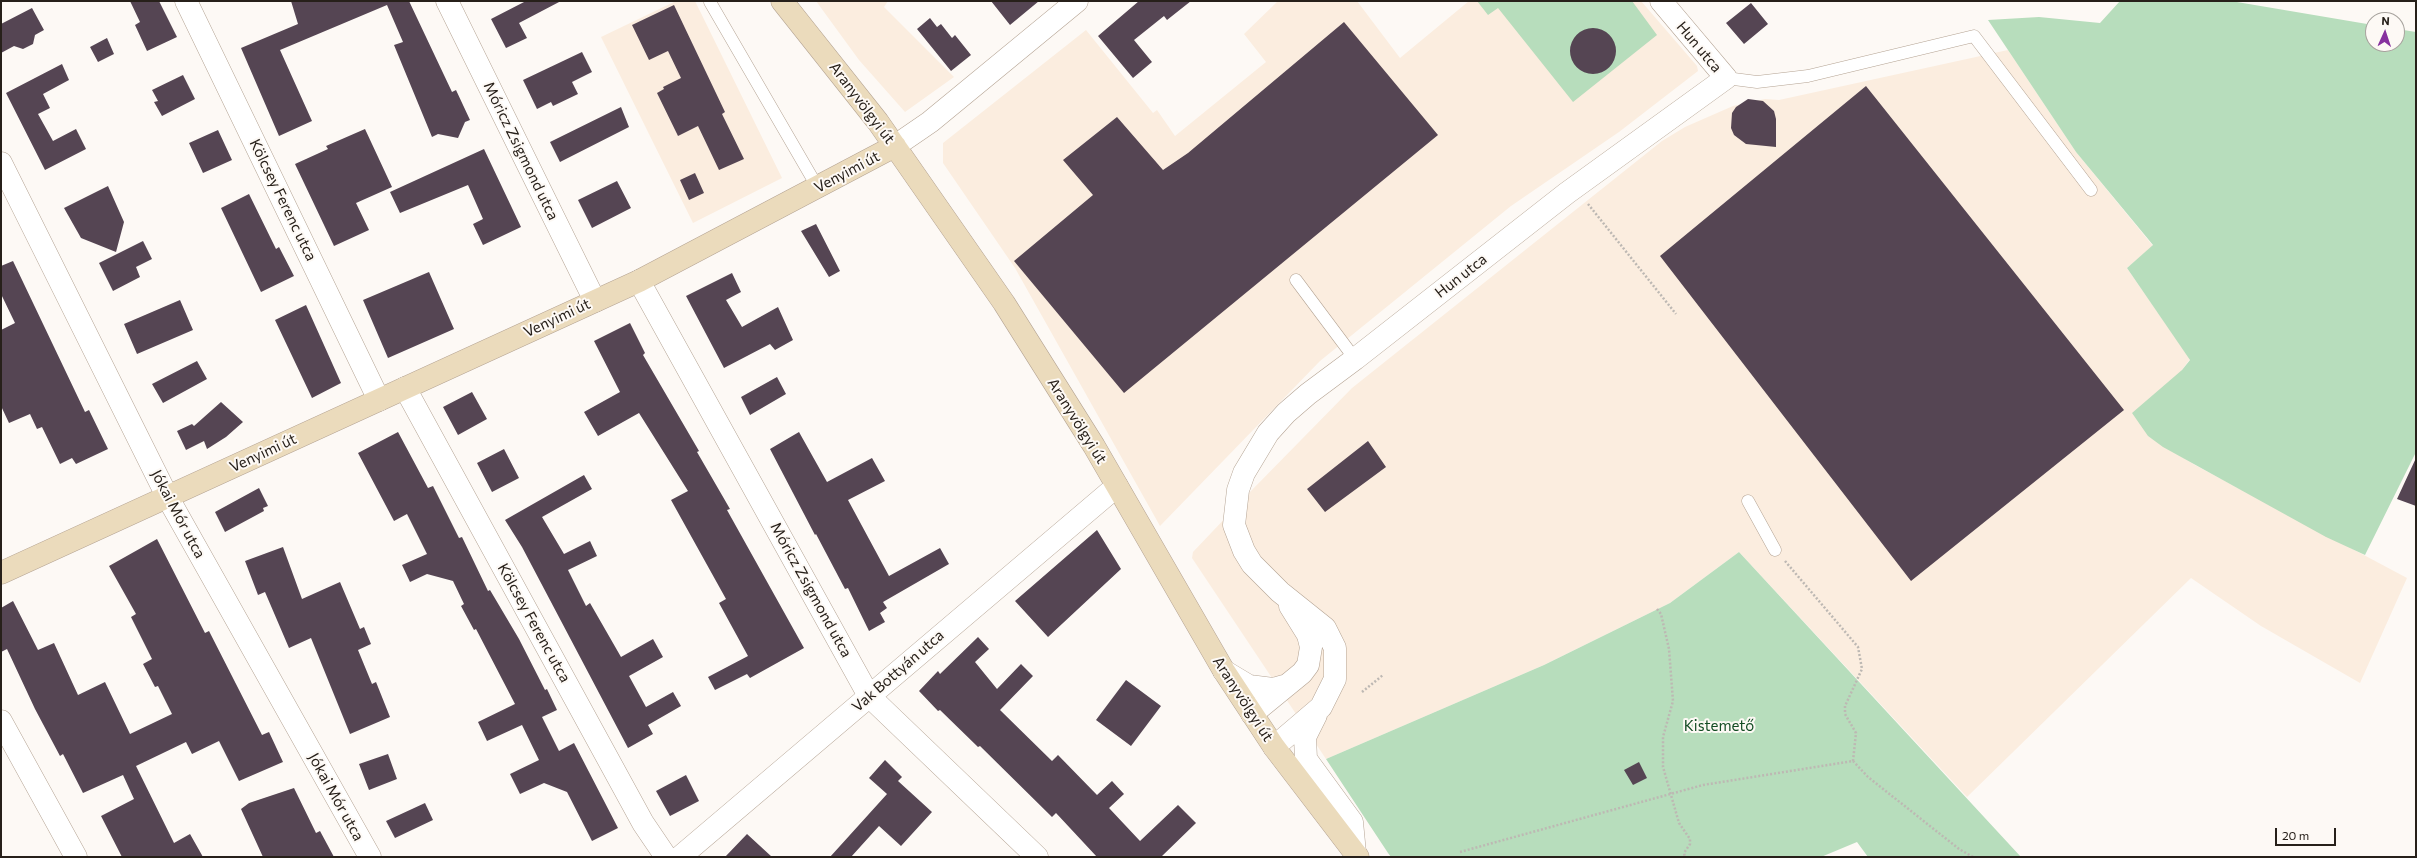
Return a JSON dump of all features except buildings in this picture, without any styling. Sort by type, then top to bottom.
[{"type":"street","name":"Kölcsey Ferenc utca","points":[[186,1],[379,400]]},
{"type":"street","name":"Móricz Zsigmond utca","points":[[447,1],[595,301]]},
{"type":"street","name":"Aranyvölgyi út","points":[[782,1],[895,146],[1004,304],[1116,486],[1224,671],[1274,747],[1356,855]]},
{"type":"street","name":"Venyimi út","points":[[1,573],[168,498],[639,281],[818,188],[895,146],[941,113],[1077,1]]},
{"type":"street","name":"Hun utca","points":[[1274,747],[1321,707],[1335,679],[1335,648],[1325,628],[1280,592],[1252,564],[1238,539],[1234,525],[1238,490],[1244,473],[1268,432],[1308,394],[1567,193],[1726,78],[1661,1]]},
{"type":"street","name":"Jókai Mór utca","points":[[1,163],[168,498],[370,857]]},
{"type":"street","name":"Móricz Zsigmond utca","points":[[639,281],[869,696],[1037,857]]},
{"type":"street","name":"Kölcsey Ferenc utca","points":[[405,388],[643,823],[666,857]]},
{"type":"street","name":"Vak Bottyán utca","points":[[680,857],[1116,486]]},
{"type":"street","name":"Hun utca","points":[[1252,714],[1287,685],[1308,665],[1311,647],[1302,623],[1280,592]]},
{"type":"street","points":[[1224,671],[1249,686],[1273,689],[1287,685]]},
{"type":"street","name":"Aranyvölgyi út","points":[[1321,707],[1305,737],[1306,759],[1352,822],[1356,855]]},
{"type":"street","points":[[1,721],[76,857]]},
{"type":"lane","points":[[710,2],[818,188]]},
{"type":"lane","points":[[1726,78],[1757,82],[1808,76],[1974,36],[2091,190]]},
{"type":"lane","points":[[1296,280],[1355,359]]},
{"type":"lane","points":[[1748,501],[1775,550]]},
{"type":"path","points":[[1586,202],[1676,314]]},
{"type":"path","points":[[1775,550],[1858,647],[1862,669],[1845,706],[1845,714],[1856,733],[1853,761],[1868,777],[1959,849],[1974,857]]},
{"type":"path","points":[[1657,609],[1661,614],[1672,666],[1670,676],[1673,701],[1663,737],[1663,767],[1679,823],[1690,841],[1686,849],[1685,857]]},
{"type":"path","points":[[1362,692],[1384,675]]},
{"type":"path","points":[[1460,852],[1703,785],[1853,761]]},
{"type":"shaded area","points":[[676,1],[695,1],[782,178],[693,223],[601,37]]},
{"type":"shaded area","points":[[816,1],[888,1],[884,7],[954,77],[905,112],[859,60]]},
{"type":"shaded area","points":[[1278,1],[1357,1],[1400,58],[1469,1],[1641,1],[1697,66],[1698,71],[1619,132],[1511,206],[1320,361],[1160,526],[1015,268],[943,163],[943,143],[1086,30],[1153,113],[1157,110],[1175,136],[1266,62],[1244,34]]},
{"type":"shaded area","points":[[2008,50],[2076,152],[2153,246],[2127,268],[2190,359],[2182,370],[2148,436],[2195,465],[2407,578],[2360,683],[2261,626],[2191,578],[1967,797],[1739,552],[1670,603],[1544,665],[1326,759],[1192,558],[1193,552],[1249,493],[1352,388],[1662,141],[1685,127],[1733,106],[1765,99],[1779,100]]},
{"type":"green space","points":[[1477,1],[1632,1],[1657,35],[1573,102],[1498,8],[1488,15]]},
{"type":"green space","points":[[2120,1],[2231,1],[2365,24],[2365,52],[2405,52],[2405,30],[2416,32],[2416,452],[2365,555],[2326,537],[2163,447],[2148,436],[2132,413],[2182,370],[2190,360],[2127,268],[2153,245],[2076,152],[1988,20],[2039,17],[2100,23]]},
{"type":"green space","name":"Kistemető","points":[[1739,552],[2021,857],[1868,857],[1857,842],[1821,857],[1391,857],[1326,759],[1544,665],[1670,603]]}]
